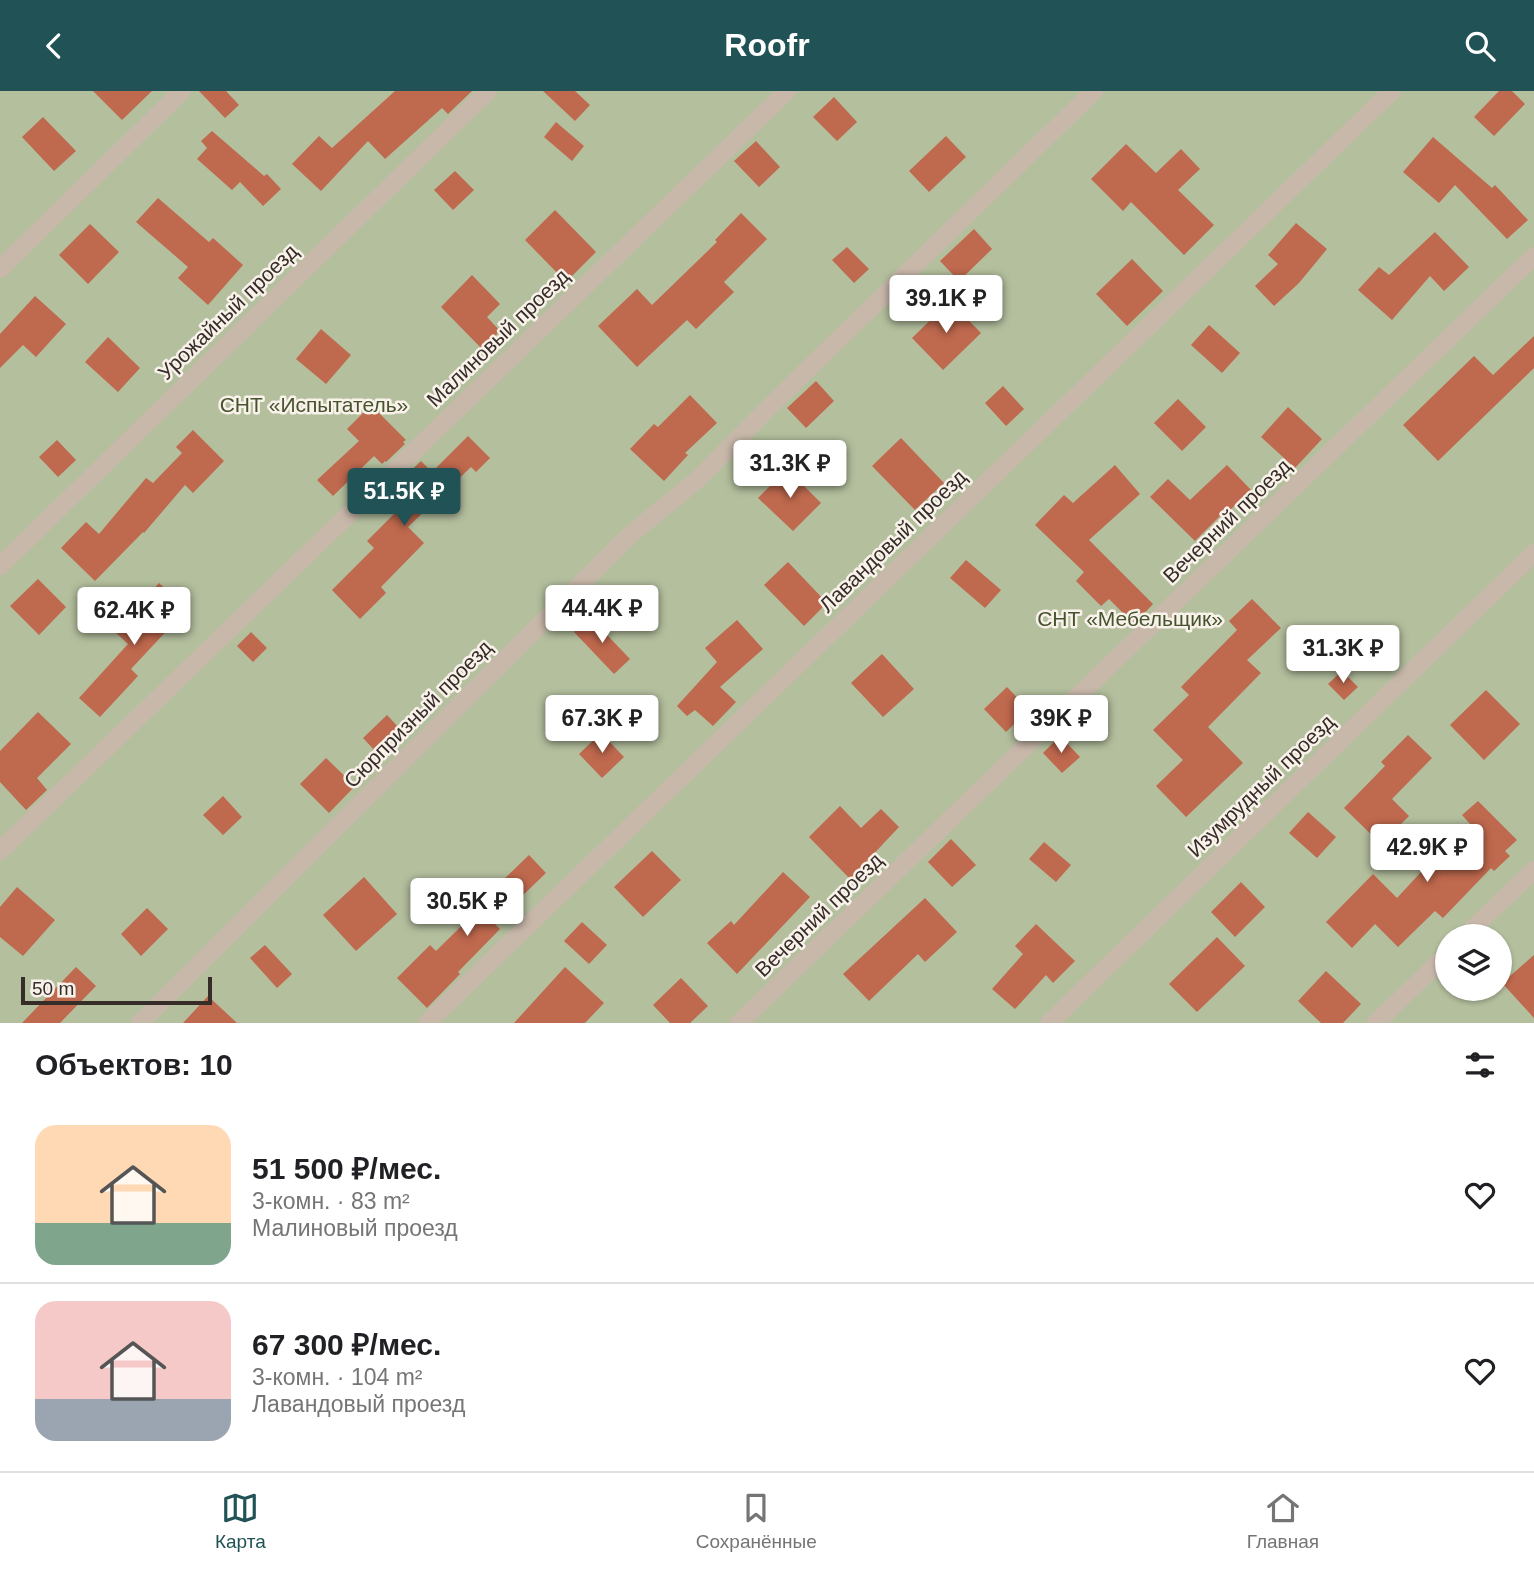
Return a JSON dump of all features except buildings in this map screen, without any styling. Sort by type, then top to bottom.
[{"type":"street","points":[[0,269],[182,91]]},
{"type":"street","name":"Урожайный проезд","points":[[0,566],[488,91]]},
{"type":"street","name":"Малиновый проезд","points":[[0,851],[787,91]]},
{"type":"street","name":"Сюрпризный проезд","points":[[140,1023],[631,534],[697,480],[1094,91]]},
{"type":"street","name":"Лавандовый проезд","points":[[427,1023],[1392,91]]},
{"type":"street","name":"Вечерний проезд","points":[[739,1023],[1534,256]]},
{"type":"street","name":"Изумрудный проезд","points":[[1049,1023],[1534,553]]},
{"type":"street","points":[[1478,924],[1534,870]]},
{"type":"street","points":[[1376,1023],[1435,966]]},
{"type":"green space","points":[[0,91],[1534,91],[1534,1023],[0,1023]]},
{"type":"park label","name":"СНТ «Испытатель»","points":[[314,405]]},
{"type":"park label","name":"СНТ «Мебельщик»","points":[[1130,619]]}]
